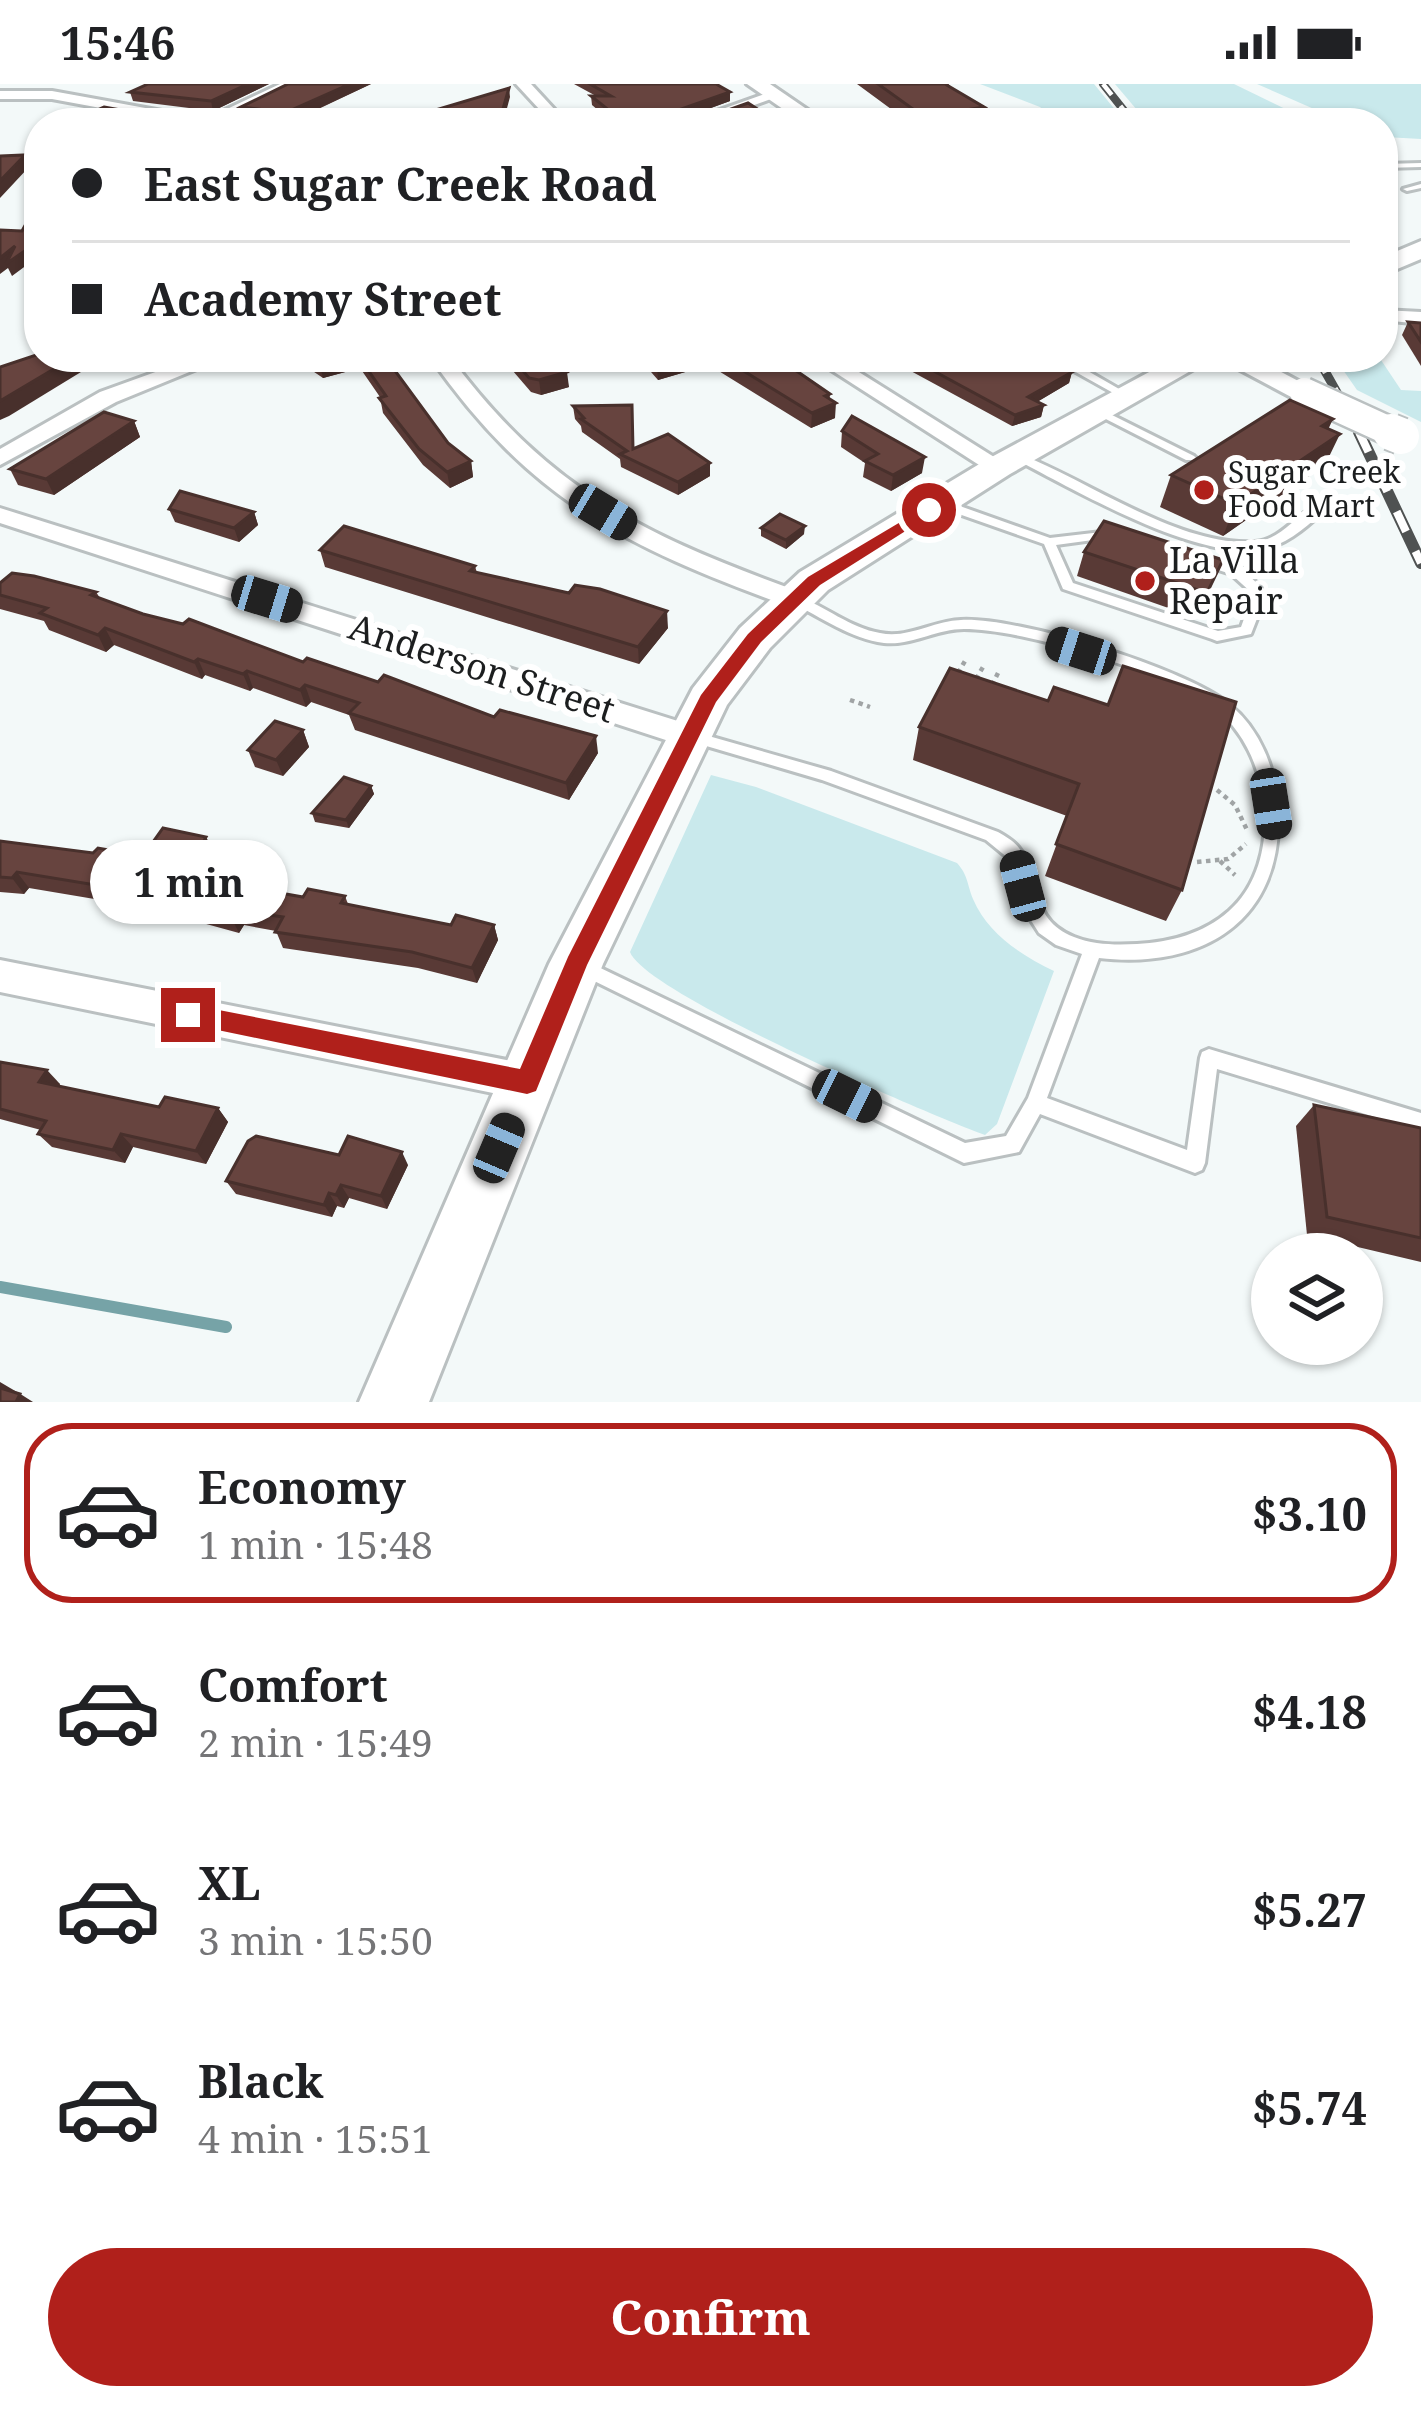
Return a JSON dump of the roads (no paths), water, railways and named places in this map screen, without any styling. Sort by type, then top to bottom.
[{"type":"main road","points":[[766,90],[794,108]]},
{"type":"main road","points":[[394,1402],[576,964],[708,699],[755,638],[814,581],[1163,372]]},
{"type":"main road","points":[[1262,372],[1411,441]]},
{"type":"street","points":[[0,99],[44,84]]},
{"type":"street","points":[[239,108],[291,84]]},
{"type":"street","points":[[523,84],[546,108]]},
{"type":"street","points":[[725,108],[766,90]]},
{"type":"street","points":[[24,92],[118,108]]},
{"type":"street","points":[[0,458],[108,398],[176,372]]},
{"type":"street","points":[[452,372],[500,435],[578,497],[711,568],[794,599]]},
{"type":"street","points":[[848,372],[1008,462]]},
{"type":"street","name":"Anderson Street","points":[[0,515],[689,736]]},
{"type":"street","points":[[0,976],[527,1082]]},
{"type":"lane","points":[[1406,189],[1421,186]]},
{"type":"lane","points":[[1076,372],[1190,458]]},
{"type":"lane","points":[[1008,462],[1160,523],[1240,548],[1264,546],[1323,506]]},
{"type":"lane","points":[[940,503],[1048,542],[1112,532],[1133,538]]},
{"type":"lane","points":[[1048,542],[1068,586],[1216,636],[1246,631],[1259,593],[1236,571],[1195,558]]},
{"type":"lane","points":[[689,736],[826,775],[992,836],[1013,852],[1023,886],[1045,927],[1092,952],[1189,947],[1234,917],[1268,873],[1275,828],[1268,779],[1253,740],[1221,705],[1186,684],[1012,628],[958,624],[880,638],[794,599]]},
{"type":"lane","points":[[576,964],[964,1154],[1012,1145],[1036,1102],[1092,952]]},
{"type":"lane","points":[[1036,1102],[1195,1163],[1209,1058],[1421,1122]]},
{"type":"waterway","points":[[0,1287],[226,1327]]},
{"type":"railway","points":[[1103,84],[1122,108]]},
{"type":"railway","points":[[1325,372],[1361,435]]},
{"type":"railway","points":[[1359,432],[1421,563]]},
{"type":"place","name":"Sugar Creek Food Mart","points":[[1204,490]]},
{"type":"place","name":"La Villa Repair","points":[[1145,581]]}]
